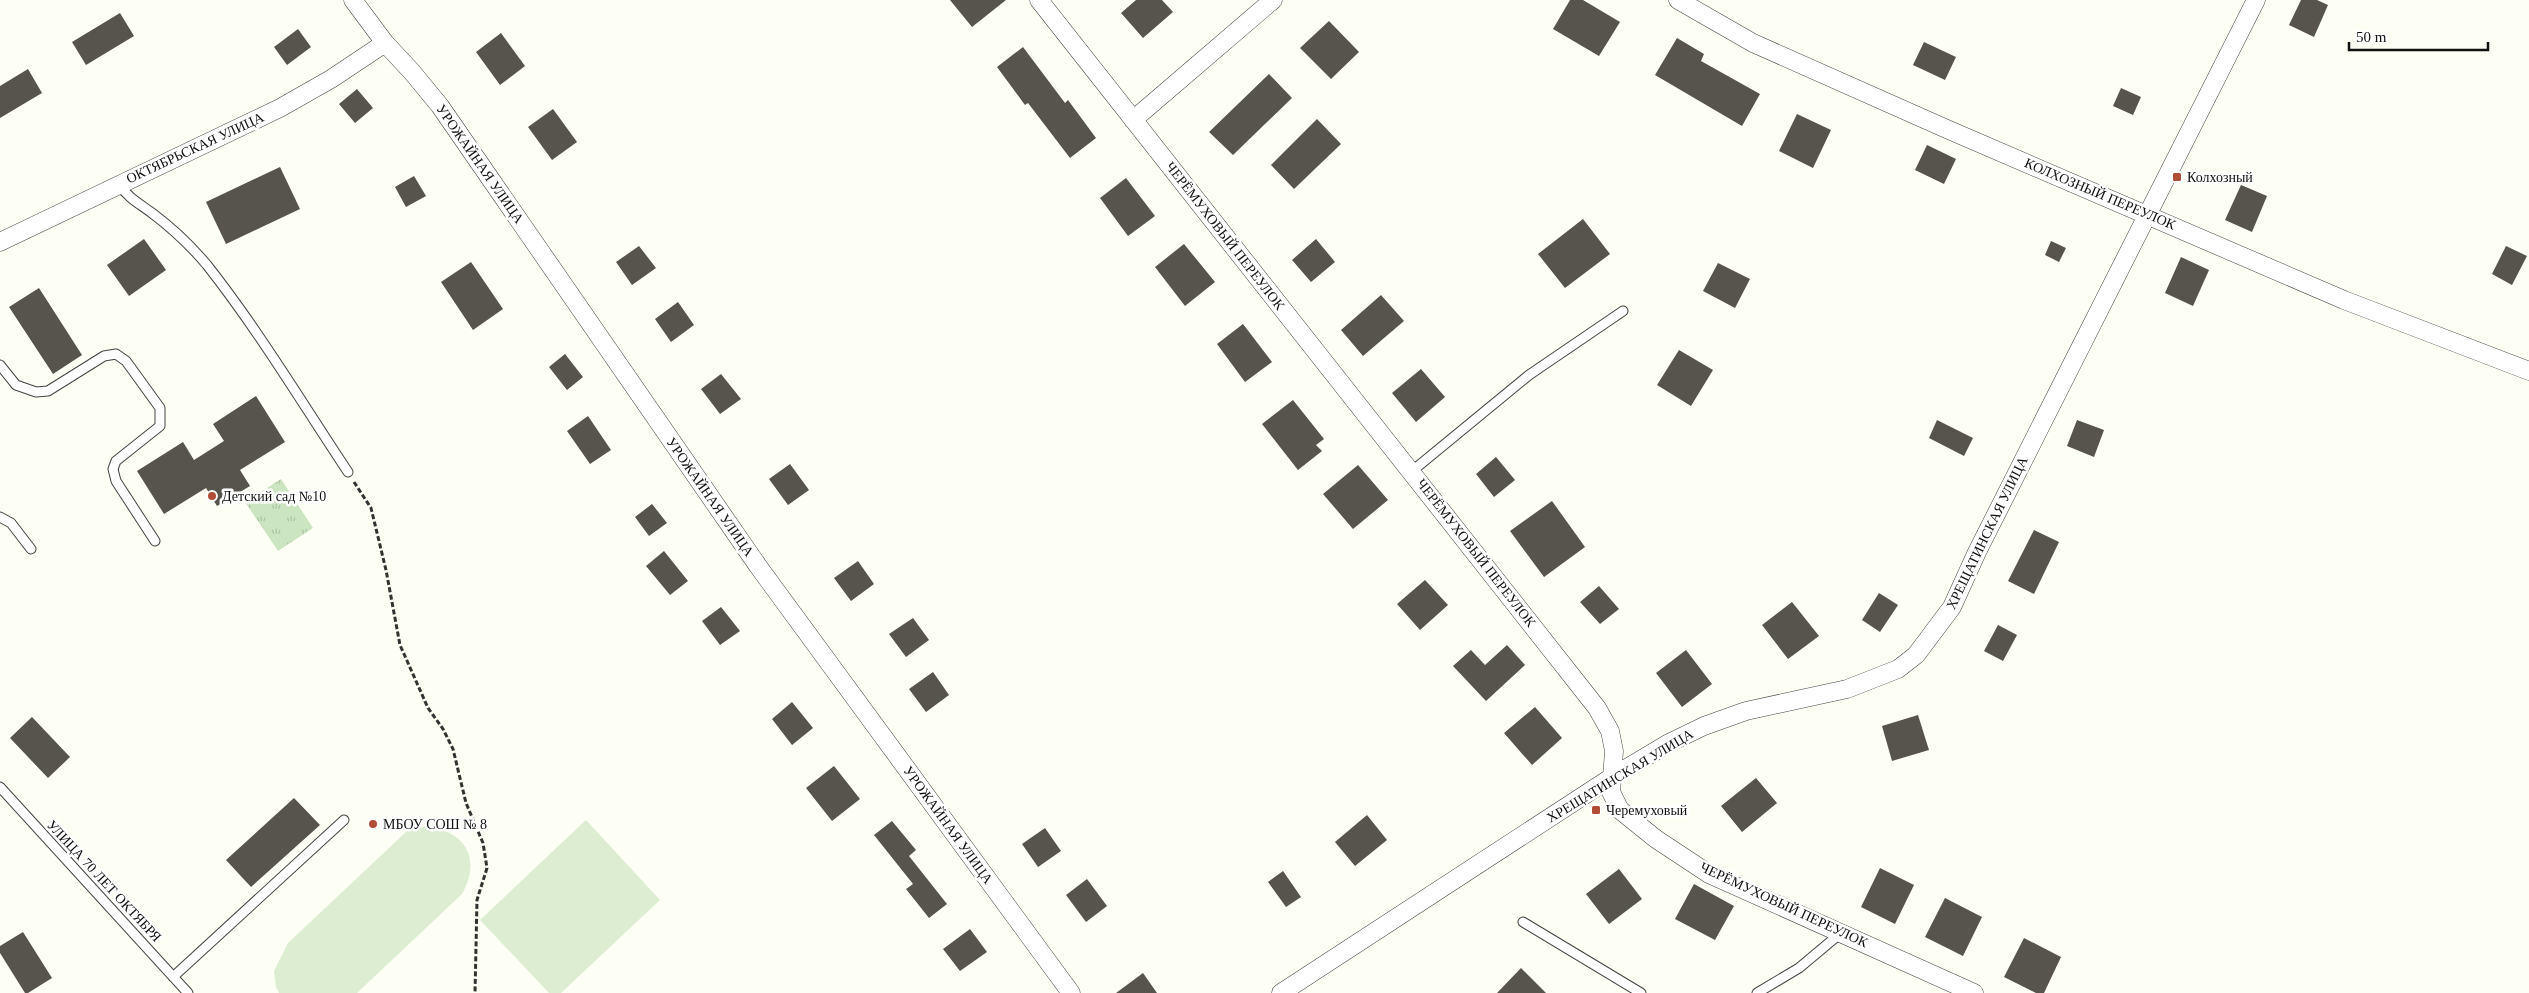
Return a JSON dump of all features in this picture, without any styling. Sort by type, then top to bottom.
[{"type":"street","name":"УРОЖАЙНАЯ УЛИЦА","points":[[353,0],[385,43],[440,106],[758,566],[1071,993]]},
{"type":"street","name":"ЧЕРЁМУХОВЫЙ ПЕРЕУЛОК","points":[[1039,0],[1597,708],[1610,731],[1614,751],[1611,792],[1620,810],[1656,839],[1709,874],[1842,932],[1974,993]]},
{"type":"street","points":[[1134,120],[1273,0]]},
{"type":"street","name":"КОЛХОЗНЫЙ ПЕРЕУЛОК","points":[[1678,0],[1753,43],[2344,300],[2529,371]]},
{"type":"street","name":"ХРЕЩАТИНСКАЯ УЛИЦА","points":[[1282,993],[1612,777],[1669,743],[1704,726],[1746,711],[1847,689],[1898,669],[1916,655],[1952,608],[1977,552],[2256,0]]},
{"type":"street","name":"ОКТЯБРЬСКАЯ УЛИЦА","points":[[0,242],[280,108],[331,79],[385,43]]},
{"type":"lane","points":[[118,184],[131,200],[151,213],[183,239],[206,265],[269,353],[348,472]]},
{"type":"lane","points":[[1412,472],[1529,375],[1623,310]]},
{"type":"lane","points":[[0,365],[16,386],[36,392],[48,391],[104,356],[116,354],[126,361],[160,408],[161,418],[160,426],[116,461],[113,469],[116,481],[155,541]]},
{"type":"lane","points":[[0,517],[11,523],[31,549]]},
{"type":"lane","name":"УЛИЦА 70 ЛЕТ ОКТЯБРЯ","points":[[0,787],[188,993]]},
{"type":"lane","points":[[173,977],[344,820]]},
{"type":"lane","points":[[1523,922],[1641,993]]},
{"type":"lane","points":[[1757,993],[1799,968],[1842,932]]},
{"type":"path","points":[[348,472],[371,508],[386,570],[400,646],[428,708],[443,729],[453,749],[466,804],[483,843],[487,868],[477,900],[475,993]]},
{"type":"green space","points":[[281,479],[313,528],[278,551],[245,502]]},
{"type":"green space","points":[[586,820],[660,900],[561,993],[549,993],[480,920]]},
{"type":"green space","points":[[426,826],[451,834],[460,840],[466,848],[470,858],[470,869],[468,881],[462,894],[357,993],[279,993],[276,987],[274,971],[288,943],[406,832]]},
{"type":"building","points":[[950,0],[1006,0],[972,27]]},
{"type":"building","points":[[1136,0],[1162,0],[1173,12],[1143,38],[1121,13]]},
{"type":"building","points":[[1570,0],[1583,0],[1620,22],[1599,56],[1553,29]]},
{"type":"building","points":[[2301,0],[2317,0],[2328,5],[2314,37],[2289,25]]},
{"type":"building","points":[[120,13],[134,36],[86,65],[72,42]]},
{"type":"building","points":[[1329,21],[1359,52],[1331,79],[1300,48]]},
{"type":"building","points":[[298,29],[311,47],[287,65],[274,47]]},
{"type":"building","points":[[501,33],[525,66],[500,85],[476,52]]},
{"type":"building","points":[[1677,38],[1704,54],[1701,61],[1760,94],[1742,126],[1655,75]]},
{"type":"building","points":[[1924,42],[1956,57],[1945,80],[1913,65]]},
{"type":"building","points":[[1023,47],[1065,103],[1068,100],[1096,138],[1070,158],[1028,103],[1025,105],[997,67]]},
{"type":"building","points":[[28,69],[42,93],[0,118],[0,86]]},
{"type":"building","points":[[1269,74],[1292,98],[1233,155],[1209,132]]},
{"type":"building","points":[[2121,88],[2141,97],[2133,115],[2113,106]]},
{"type":"building","points":[[357,89],[373,108],[355,123],[339,104]]},
{"type":"building","points":[[553,109],[577,142],[552,160],[528,127]]},
{"type":"building","points":[[1797,114],[1831,130],[1813,168],[1779,151]]},
{"type":"building","points":[[1317,119],[1341,144],[1294,189],[1271,165]]},
{"type":"building","points":[[1927,145],[1956,159],[1944,184],[1915,170]]},
{"type":"building","points":[[280,167],[300,209],[226,244],[206,202]]},
{"type":"building","points":[[414,176],[426,196],[406,207],[395,187]]},
{"type":"building","points":[[1126,178],[1155,216],[1128,236],[1100,198]]},
{"type":"building","points":[[2241,185],[2267,196],[2252,232],[2225,220]]},
{"type":"building","points":[[1583,219],[1610,254],[1565,288],[1538,254]]},
{"type":"building","points":[[144,239],[166,270],[129,296],[107,265]]},
{"type":"building","points":[[1316,239],[1335,262],[1311,282],[1292,260]]},
{"type":"building","points":[[2051,241],[2066,248],[2059,262],[2045,255]]},
{"type":"building","points":[[1184,244],[1215,282],[1185,306],[1155,267]]},
{"type":"building","points":[[639,246],[656,268],[632,285],[616,262]]},
{"type":"building","points":[[2506,246],[2527,256],[2512,285],[2492,274]]},
{"type":"building","points":[[2181,257],[2209,270],[2193,306],[2165,293]]},
{"type":"building","points":[[471,262],[503,309],[473,330],[441,282]]},
{"type":"building","points":[[1718,263],[1750,279],[1735,308],[1703,291]]},
{"type":"building","points":[[39,288],[82,355],[53,374],[9,307]]},
{"type":"building","points":[[1381,295],[1404,321],[1363,356],[1341,330]]},
{"type":"building","points":[[678,302],[694,325],[671,342],[655,319]]},
{"type":"building","points":[[1243,324],[1272,362],[1245,382],[1217,344]]},
{"type":"building","points":[[1679,350],[1713,370],[1691,406],[1657,385]]},
{"type":"building","points":[[565,354],[583,377],[567,390],[549,367]]},
{"type":"building","points":[[1421,369],[1445,397],[1416,422],[1392,393]]},
{"type":"building","points":[[721,374],[741,399],[720,414],[701,389]]},
{"type":"building","points":[[256,396],[285,442],[240,470],[250,486],[217,506],[206,488],[164,514],[137,471],[183,442],[194,460],[224,441],[213,424]]},
{"type":"building","points":[[1293,400],[1324,439],[1316,445],[1322,451],[1298,470],[1262,424]]},
{"type":"building","points":[[588,416],[611,450],[590,464],[567,431]]},
{"type":"building","points":[[1937,420],[1973,438],[1964,456],[1929,438]]},
{"type":"building","points":[[2077,420],[2104,430],[2094,457],[2067,446]]},
{"type":"building","points":[[1496,457],[1515,480],[1494,497],[1476,474]]},
{"type":"building","points":[[790,464],[809,490],[788,505],[769,479]]},
{"type":"building","points":[[1358,465],[1388,500],[1353,529],[1323,494]]},
{"type":"building","points":[[1552,501],[1585,547],[1544,577],[1510,531]]},
{"type":"building","points":[[652,504],[667,523],[649,536],[635,517]]},
{"type":"building","points":[[2034,530],[2059,542],[2034,594],[2008,581]]},
{"type":"building","points":[[664,551],[688,581],[670,595],[646,566]]},
{"type":"building","points":[[858,561],[874,584],[851,601],[834,578]]},
{"type":"building","points":[[1425,580],[1448,605],[1420,630],[1397,604]]},
{"type":"building","points":[[1599,586],[1619,609],[1600,624],[1580,602]]},
{"type":"building","points":[[1879,593],[1898,605],[1880,632],[1862,620]]},
{"type":"building","points":[[1792,602],[1819,636],[1788,659],[1762,625]]},
{"type":"building","points":[[721,607],[740,631],[720,645],[702,621]]},
{"type":"building","points":[[913,618],[929,640],[906,657],[889,634]]},
{"type":"building","points":[[1998,625],[2017,635],[2003,661],[1984,651]]},
{"type":"building","points":[[1507,645],[1525,665],[1486,701],[1453,666],[1471,650],[1485,665]]},
{"type":"building","points":[[1686,650],[1712,684],[1682,707],[1656,673]]},
{"type":"building","points":[[933,672],[949,695],[926,712],[909,689]]},
{"type":"building","points":[[792,702],[813,728],[792,745],[772,719]]},
{"type":"building","points":[[1535,707],[1562,738],[1532,765],[1504,733]]},
{"type":"building","points":[[1918,715],[1929,750],[1892,761],[1882,726]]},
{"type":"building","points":[[32,717],[70,757],[48,778],[10,738]]},
{"type":"building","points":[[834,766],[860,799],[832,821],[806,788]]},
{"type":"building","points":[[1756,778],[1777,803],[1742,832],[1721,806]]},
{"type":"building","points":[[294,798],[320,825],[251,887],[226,860]]},
{"type":"building","points":[[1367,815],[1387,840],[1355,866],[1335,842]]},
{"type":"building","points":[[892,821],[916,850],[909,856],[947,904],[929,918],[906,889],[913,884],[874,835]]},
{"type":"building","points":[[1045,828],[1061,851],[1038,867],[1022,844]]},
{"type":"building","points":[[1880,868],[1914,885],[1895,924],[1861,907]]},
{"type":"building","points":[[1619,869],[1642,899],[1609,924],[1586,894]]},
{"type":"building","points":[[1283,871],[1301,897],[1286,907],[1268,882]]},
{"type":"building","points":[[1087,879],[1107,906],[1086,922],[1066,895]]},
{"type":"building","points":[[1694,884],[1734,906],[1715,940],[1675,919]]},
{"type":"building","points":[[1945,898],[1982,917],[1963,956],[1925,937]]},
{"type":"building","points":[[970,929],[987,952],[960,971],[943,949]]},
{"type":"building","points":[[23,932],[52,978],[28,993],[25,993],[0,953],[0,946]]},
{"type":"building","points":[[2024,938],[2061,957],[2044,993],[2036,993],[2004,977]]},
{"type":"building","points":[[1521,968],[1546,993],[1497,993]]},
{"type":"building","points":[[1143,973],[1157,993],[1116,993]]},
{"type":"place","name":"Колхозный","points":[[2177,177]]},
{"type":"place","name":"Детский сад №10","points":[[212,496]]},
{"type":"place","name":"Черемуховый","points":[[1596,810]]},
{"type":"place","name":"МБОУ СОШ № 8","points":[[373,824]]}]
